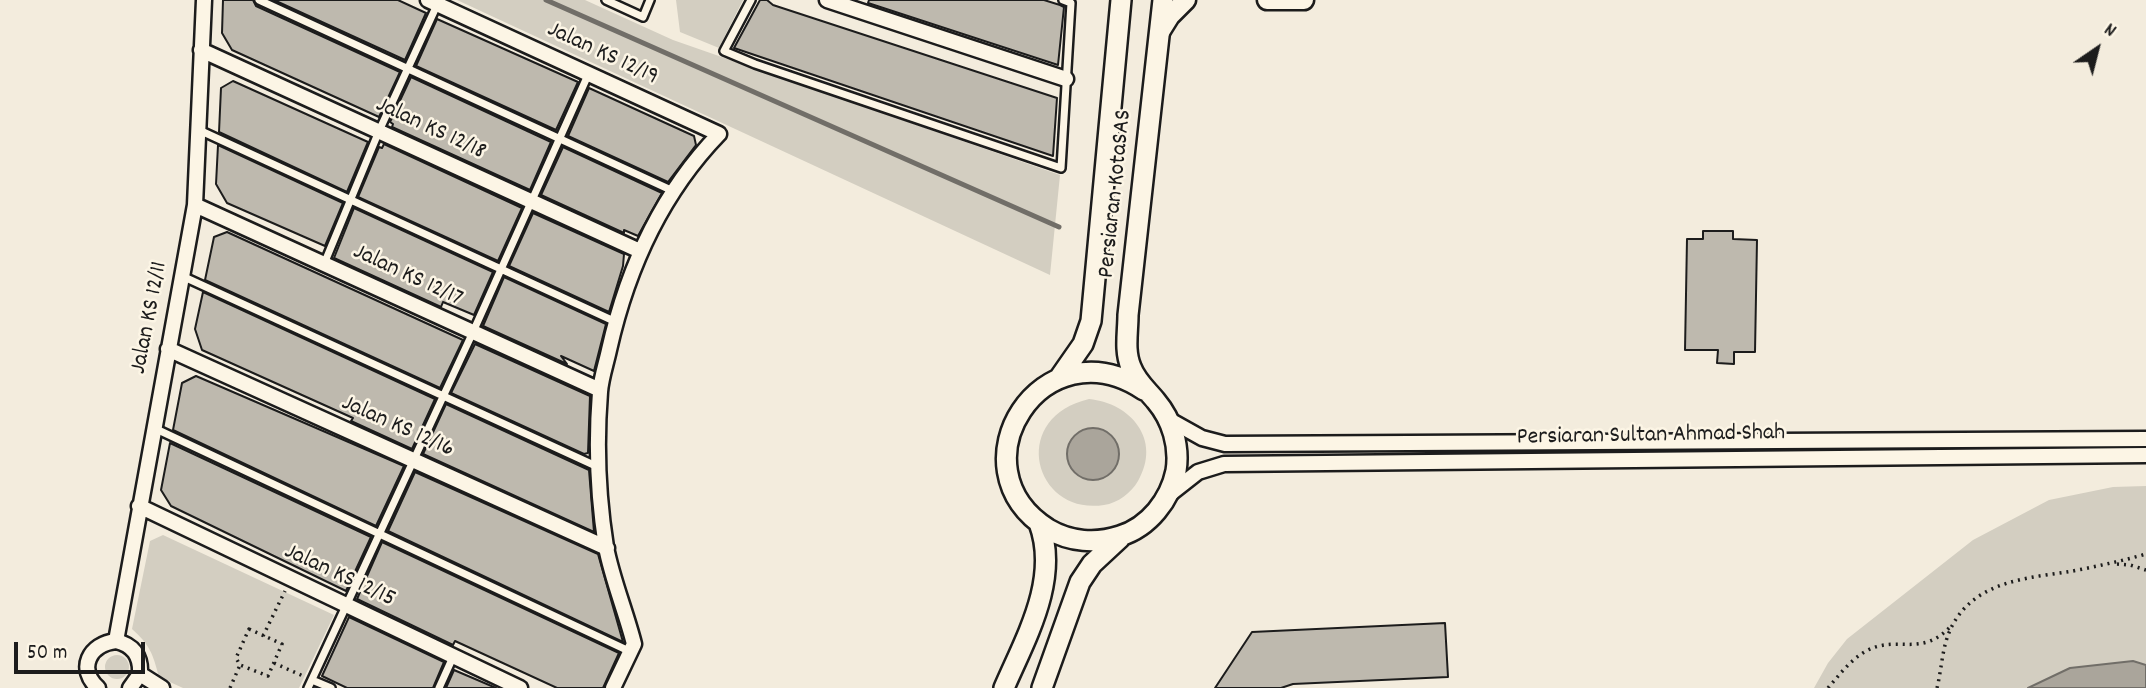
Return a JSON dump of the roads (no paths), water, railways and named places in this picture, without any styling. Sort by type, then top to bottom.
[{"type":"main road","name":"Persiaran KotaSAS","points":[[1060,377],[1080,351],[1091,321],[1121,0]]},
{"type":"main road","name":"Persiaran KotaSAS","points":[[1144,390],[1131,370],[1127,353],[1128,315],[1163,0]]},
{"type":"main road","name":"Persiaran KotaSAS","points":[[1042,688],[1085,572],[1124,535],[1149,520],[1167,496],[1176,468],[1177,454],[1168,419],[1155,400],[1132,381],[1104,372],[1074,373],[1060,377],[1035,393],[1025,404],[1011,429],[1007,459],[1013,488],[1024,507],[1040,523],[1066,537],[1080,541],[1124,535]]},
{"type":"main road","name":"Persiaran KotaSAS","points":[[1004,688],[1044,587],[1047,558],[1040,523]]},
{"type":"street","name":"Jalan KS 12/11","points":[[116,641],[195,205],[204,0]]},
{"type":"street","points":[[827,0],[1066,79]]},
{"type":"street","points":[[1160,33],[1178,6],[1186,0]]},
{"type":"street","points":[[1267,0],[1304,0]]},
{"type":"street","name":"Jalan KS 12/19","points":[[433,2],[719,134],[701,152],[673,191]]},
{"type":"street","name":"Jalan KS 12/18","points":[[201,50],[640,251]]},
{"type":"street","points":[[613,688],[634,644],[607,548],[599,468],[600,390],[616,322],[640,251],[673,191]]},
{"type":"street","name":"Jalan KS 12/17","points":[[195,205],[600,390]]},
{"type":"street","name":"Jalan KS 12/16","points":[[168,349],[607,548]]},
{"type":"street","name":"Persiaran Sultan Ahmad Shah","points":[[1168,419],[1202,438],[1225,444],[2146,439]]},
{"type":"street","name":"Persiaran Sultan Ahmad Shah","points":[[1167,496],[1198,472],[1224,464],[2146,455]]},
{"type":"street","name":"Jalan KS 12/15","points":[[139,506],[520,688]]},
{"type":"street","points":[[92,685],[88,660],[92,652],[99,646],[116,641],[132,649],[140,665],[139,674],[130,688]]},
{"type":"street","points":[[139,674],[162,688]]},
{"type":"lane","points":[[260,0],[673,191]]},
{"type":"lane","points":[[606,0],[643,17],[650,0]]},
{"type":"lane","points":[[751,0],[724,51],[755,64],[1061,168],[1071,3],[1063,0]]},
{"type":"lane","points":[[324,264],[379,131],[408,69],[433,2]]},
{"type":"lane","points":[[308,688],[589,74]]},
{"type":"lane","points":[[198,130],[616,322]]},
{"type":"lane","points":[[182,276],[599,468]]},
{"type":"lane","points":[[154,428],[631,652]]},
{"type":"lane","points":[[439,688],[453,657]]},
{"type":"lane","points":[[312,680],[331,688]]},
{"type":"waterway","points":[[546,0],[1059,227]]}]
